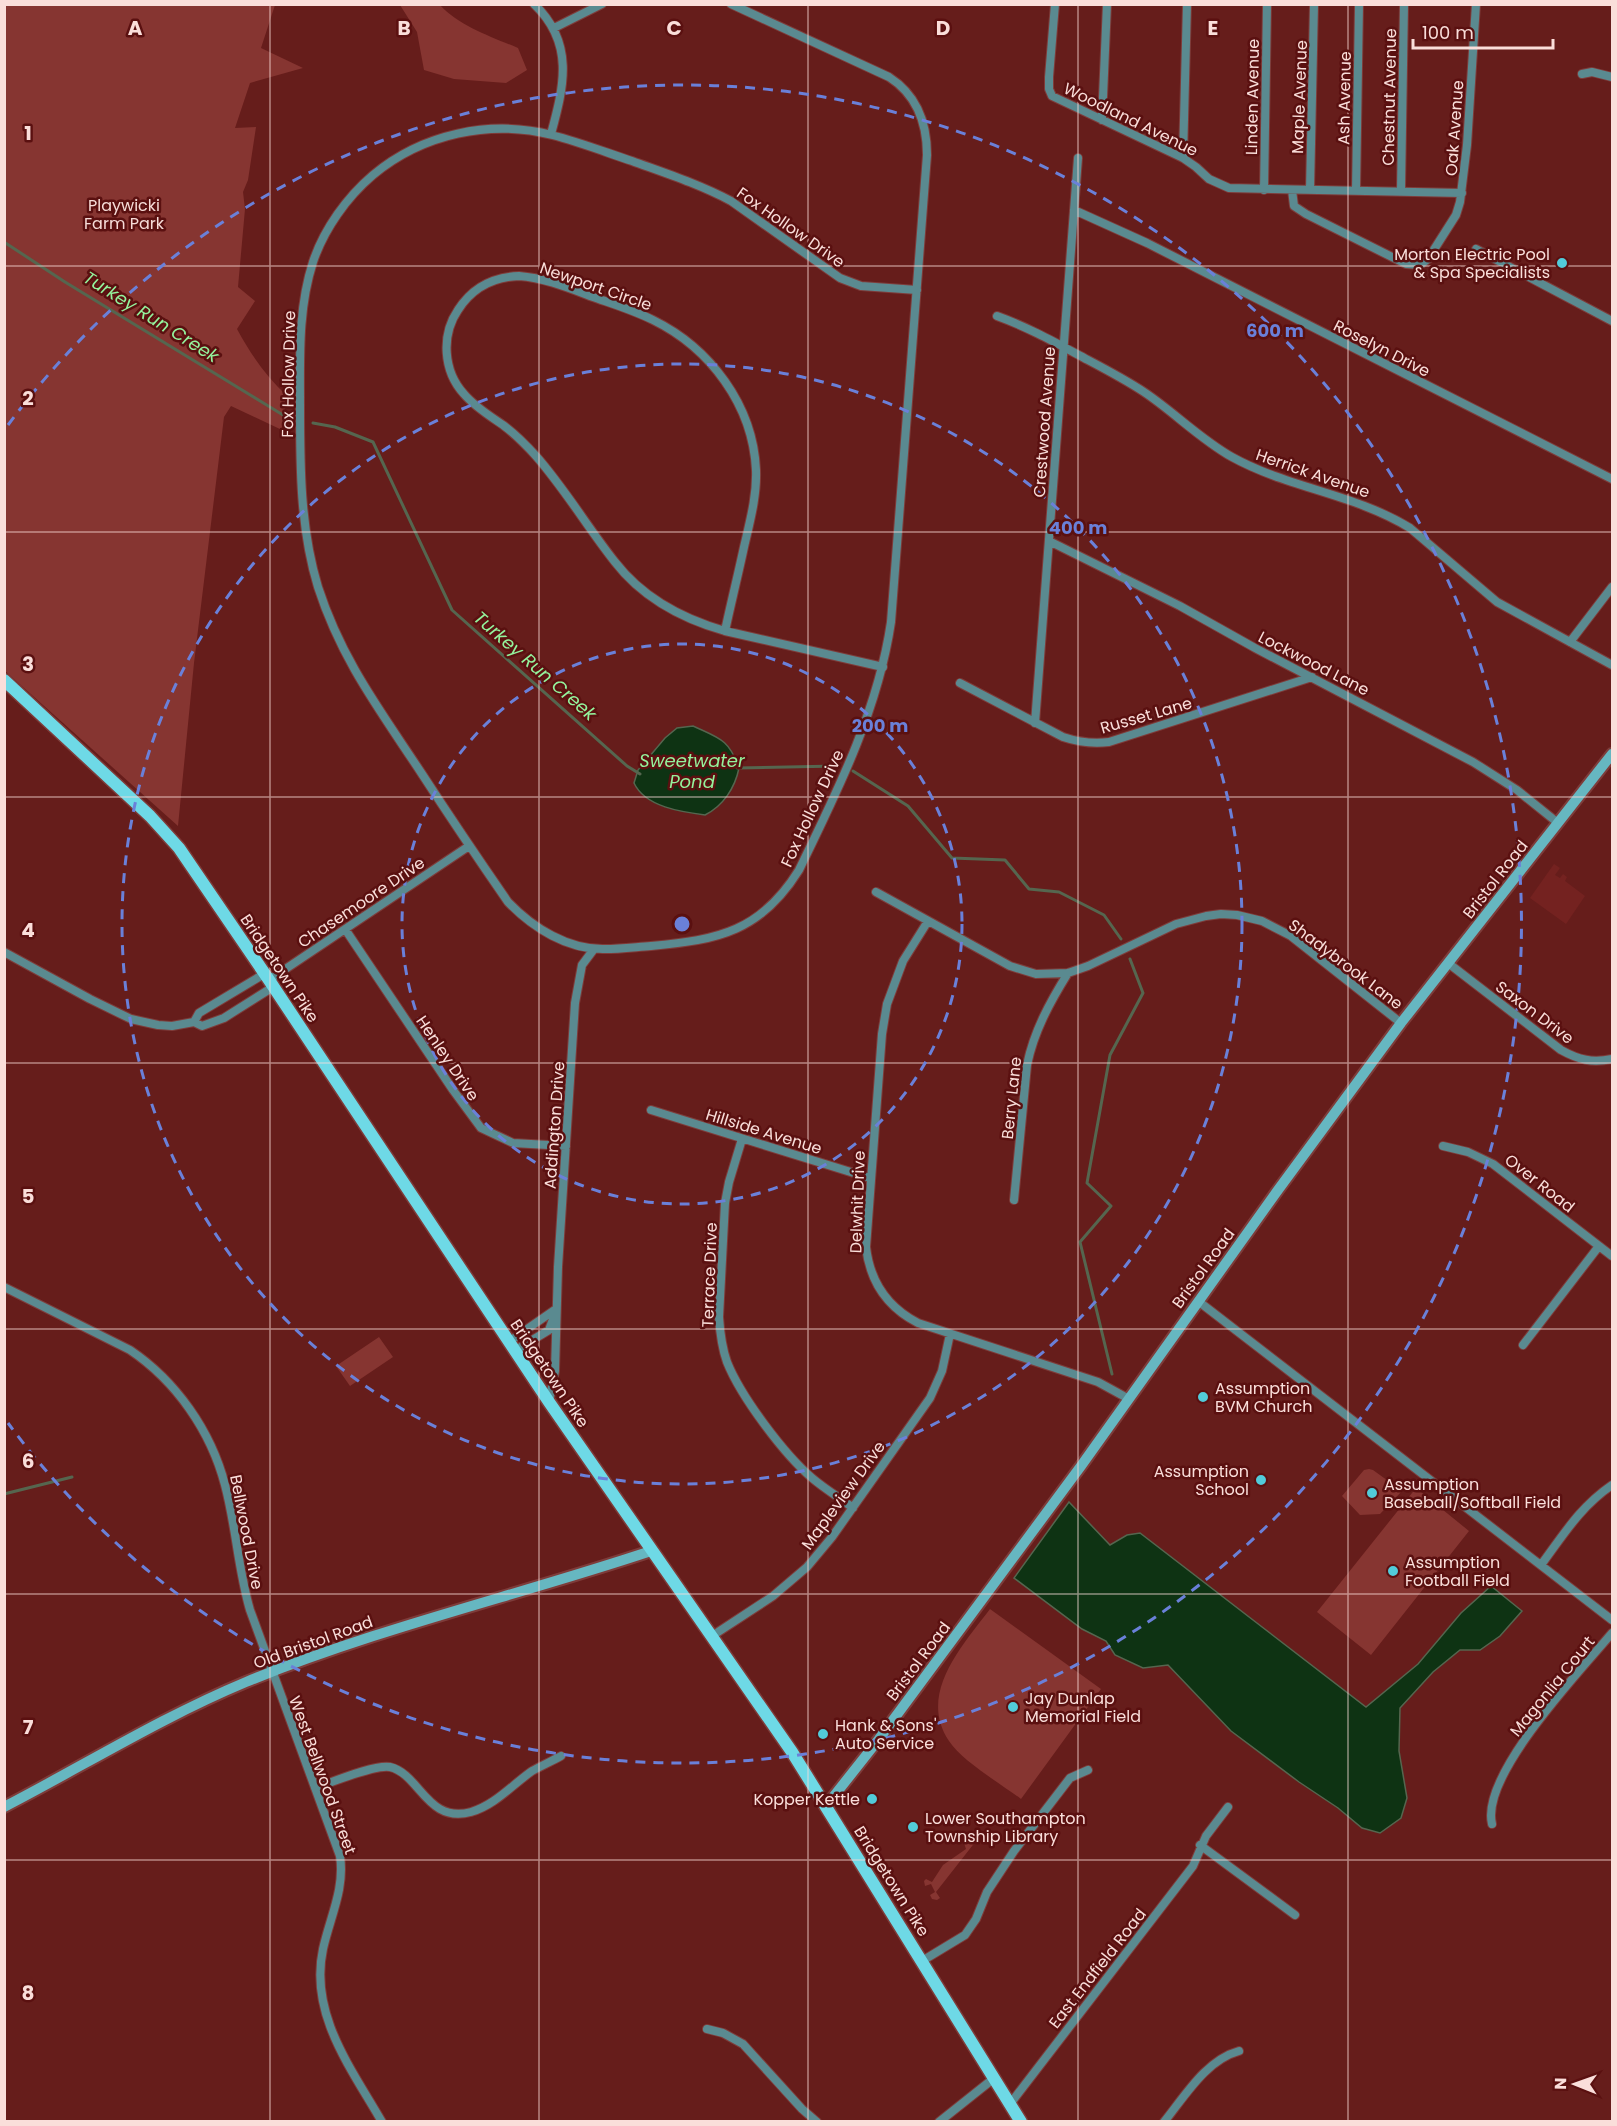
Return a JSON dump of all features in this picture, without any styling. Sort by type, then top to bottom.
[{"type":"main road","name":"Bridgetown Pike","points":[[4,680],[81,750],[179,848],[549,1402],[792,1752],[1021,2121]]},
{"type":"main road","name":"Bristol Road","points":[[826,1806],[879,1739],[1074,1475],[1401,1023],[1612,754]]},
{"type":"main road","name":"Old Bristol Road","points":[[4,1807],[177,1713],[272,1672],[426,1619],[651,1551]]},
{"type":"street","points":[[534,4],[554,28],[562,54],[560,99],[551,134]]},
{"type":"street","points":[[554,28],[602,4]]},
{"type":"street","points":[[731,4],[889,77],[903,88],[916,106],[927,140],[916,290]]},
{"type":"street","name":"Woodland Avenue","points":[[1055,4],[1049,77],[1050,93],[1055,98],[1183,158],[1209,179],[1223,186],[1264,190],[1401,190],[1462,193]]},
{"type":"street","points":[[1102,120],[1107,4]]},
{"type":"street","points":[[1183,158],[1187,4]]},
{"type":"street","name":"Linden Avenue","points":[[1264,190],[1267,4]]},
{"type":"street","name":"Maple Avenue","points":[[1310,190],[1314,4]]},
{"type":"street","name":"Ash Avenue","points":[[1356,191],[1359,4]]},
{"type":"street","name":"Chestnut Avenue","points":[[1401,190],[1404,4]]},
{"type":"street","name":"Oak Avenue","points":[[1292,190],[1293,203],[1296,208],[1407,264],[1414,266],[1425,262],[1455,215],[1462,193],[1476,4]]},
{"type":"street","points":[[1582,74],[1592,72],[1611,75]]},
{"type":"street","name":"Fox Hollow Drive","points":[[504,129],[551,134],[673,176],[731,201],[826,270],[851,283],[873,288],[916,290],[891,622],[883,667],[863,729],[793,880],[776,900],[745,924],[718,936],[690,942],[594,949],[559,939],[534,925],[508,902],[358,678],[334,632],[318,584],[307,542],[302,491],[301,316],[314,260],[328,229],[356,191],[382,168],[422,145],[449,135],[504,129]]},
{"type":"street","name":"Crestwood Avenue","points":[[1035,723],[1078,158]]},
{"type":"street","name":"Roselyn Drive","points":[[1074,210],[1147,243],[1612,479]]},
{"type":"street","points":[[1476,249],[1612,321]]},
{"type":"street","name":"Newport Circle","points":[[725,631],[753,507],[756,473],[752,440],[747,423],[727,384],[702,354],[687,342],[662,325],[633,311],[531,277],[500,278],[479,288],[470,295],[455,314],[447,336],[447,358],[451,374],[460,389],[483,412],[513,432],[538,458],[614,562],[633,582],[682,615],[725,631],[883,667]]},
{"type":"street","name":"Herrick Avenue","points":[[998,316],[1027,327],[1064,346],[1145,393],[1232,457],[1257,469],[1374,509],[1398,521],[1410,528],[1497,602],[1612,665]]},
{"type":"street","name":"Lockwood Lane","points":[[1048,542],[1180,606],[1496,775],[1558,823]]},
{"type":"street","points":[[1570,642],[1612,587]]},
{"type":"street","name":"Russet Lane","points":[[960,683],[1074,741],[1098,743],[1109,742],[1312,677]]},
{"type":"street","name":"Chasemoore Drive","points":[[269,980],[469,846]]},
{"type":"street","name":"Shadybrook Lane","points":[[876,892],[1010,966],[1036,974],[1068,973],[1088,966],[1176,924],[1206,916],[1238,915],[1262,921],[1291,936],[1401,1023]]},
{"type":"street","name":"Delwhit Drive","points":[[928,921],[903,961],[887,1004],[882,1034],[866,1247],[867,1259],[875,1282],[889,1302],[918,1323],[1098,1382],[1129,1399]]},
{"type":"street","name":"Henley Drive","points":[[345,929],[481,1128],[513,1143],[566,1146]]},
{"type":"street","name":"Addington Drive","points":[[549,1402],[555,1371],[575,1003],[582,965],[594,949]]},
{"type":"street","points":[[4,952],[131,1019],[158,1025],[172,1026],[194,1022],[202,1026],[218,1021],[269,980]]},
{"type":"street","name":"Saxon Drive","points":[[1448,963],[1561,1050],[1580,1060],[1595,1062],[1612,1059]]},
{"type":"street","name":"Berry Lane","points":[[1014,1200],[1031,1043],[1052,999],[1068,973]]},
{"type":"street","points":[[194,1022],[199,1013],[269,980]]},
{"type":"street","name":"Hillside Avenue","points":[[651,1110],[870,1178]]},
{"type":"street","name":"Terrace Drive","points":[[742,1139],[725,1203],[719,1317],[720,1335],[727,1361],[737,1383],[791,1458],[813,1479],[853,1508]]},
{"type":"street","name":"Over Road","points":[[1443,1146],[1468,1152],[1493,1164],[1612,1256]]},
{"type":"street","points":[[1523,1345],[1599,1246]]},
{"type":"street","name":"Bellwood Drive","points":[[4,1287],[130,1350],[160,1372],[186,1403],[219,1464],[226,1487],[245,1594],[272,1672]]},
{"type":"street","points":[[1198,1301],[1612,1620]]},
{"type":"street","points":[[513,1346],[557,1308]]},
{"type":"street","name":"Addington Drive","points":[[513,1346],[549,1330],[557,1308]]},
{"type":"street","name":"Mapleview Drive","points":[[712,1636],[773,1596],[807,1567],[853,1508],[935,1389],[942,1371],[950,1334]]},
{"type":"street","points":[[1541,1565],[1584,1508],[1593,1498],[1612,1485]]},
{"type":"street","name":"Magonlia Court","points":[[1492,1824],[1493,1795],[1526,1734],[1612,1634]]},
{"type":"street","name":"West Bellwood Street","points":[[272,1672],[335,1842],[341,1866],[340,1888],[322,1954],[321,1992],[324,2012],[336,2042],[382,2121]]},
{"type":"street","points":[[315,1788],[369,1770],[389,1767],[402,1773],[432,1803],[447,1812],[459,1814],[481,1808],[532,1772],[561,1756]]},
{"type":"street","points":[[922,1961],[965,1935],[976,1918],[987,1892],[1014,1851],[1070,1778],[1088,1770]]},
{"type":"street","name":"East Endfield Road","points":[[1010,2104],[1193,1866],[1200,1845],[1228,1807]]},
{"type":"street","points":[[1200,1845],[1295,1915]]},
{"type":"street","points":[[707,2029],[723,2033],[742,2044],[797,2104],[817,2121]]},
{"type":"street","points":[[1164,2121],[1210,2066],[1227,2055],[1239,2051]]},
{"type":"street","points":[[939,2121],[993,2079]]},
{"type":"shaded area","points":[[1554,864],[1560,868],[1555,875],[1560,878],[1563,874],[1567,877],[1565,881],[1585,896],[1566,924],[1530,898]]},
{"type":"green space","name":"Playwicki Farm Park","points":[[5,4],[275,5],[261,48],[303,68],[250,83],[235,128],[256,127],[248,180],[243,192],[245,209],[238,287],[255,301],[237,329],[259,365],[287,396],[282,430],[231,406],[224,417],[194,663],[178,826],[5,671]]},
{"type":"green space","points":[[400,5],[440,5],[466,25],[518,48],[527,70],[506,83],[454,79],[424,70],[417,32]]},
{"type":"green space","points":[[379,1337],[393,1357],[350,1386],[336,1366]]},
{"type":"green space","name":"Assumption Baseball/Softball Field","points":[[1369,1469],[1402,1491],[1380,1514],[1360,1515],[1342,1496],[1364,1470]]},
{"type":"green space","name":"Assumption Football Field","points":[[1416,1488],[1469,1531],[1371,1655],[1317,1612]]},
{"type":"green space","name":"Jay Dunlap Memorial Field","points":[[990,1609],[1101,1689],[1021,1799],[982,1772],[955,1749],[940,1723],[938,1706],[947,1671]]},
{"type":"green space","points":[[980,1833],[986,1836],[982,1844],[976,1841],[936,1892],[940,1898],[932,1899],[930,1895],[935,1892],[931,1884],[925,1886],[924,1881],[926,1879],[932,1882],[943,1865],[966,1849],[964,1843]]},
{"type":"water","name":"Sweetwater Pond","points":[[693,726],[727,745],[739,768],[735,783],[727,796],[705,815],[675,810],[655,803],[646,798],[634,783],[638,770],[665,738],[677,728]]},
{"type":"water","points":[[1069,1502],[1110,1545],[1127,1535],[1140,1533],[1366,1707],[1418,1664],[1461,1613],[1491,1586],[1522,1611],[1500,1636],[1480,1650],[1460,1650],[1433,1672],[1400,1708],[1399,1751],[1407,1798],[1401,1818],[1380,1833],[1362,1828],[1231,1731],[1168,1665],[1143,1668],[1115,1655],[1106,1641],[1082,1629],[1014,1578]]},
{"type":"waterway","name":"Turkey Run Creek","points":[[4,242],[65,282],[283,415]]},
{"type":"waterway","name":"Turkey Run Creek","points":[[313,423],[335,427],[373,442],[452,610],[627,766],[640,774]]},
{"type":"waterway","name":"Turkey Run Creek","points":[[737,768],[837,766]]},
{"type":"waterway","name":"Turkey Run Creek","points":[[853,771],[908,806],[952,858],[1005,860],[1029,889],[1059,892],[1104,915],[1121,939]]},
{"type":"waterway","name":"Turkey Run Creek","points":[[1112,1374],[1080,1242],[1111,1206],[1087,1183],[1110,1055],[1143,993],[1130,959]]},
{"type":"waterway","points":[[4,1494],[72,1477]]},
{"type":"place","name":"Morton Electric Pool & Spa Specialists","points":[[1562,263]]},
{"type":"place","name":"Assumption BVM Church","points":[[1203,1397]]},
{"type":"place","name":"Assumption School","points":[[1261,1480]]},
{"type":"place","name":"Assumption Baseball/Softball Field","points":[[1372,1493]]},
{"type":"place","name":"Assumption Football Field","points":[[1393,1571]]},
{"type":"place","name":"Jay Dunlap Memorial Field","points":[[1013,1707]]},
{"type":"place","name":"Hank & Sons' Auto Service","points":[[823,1734]]},
{"type":"place","name":"Kopper Kettle","points":[[872,1799]]},
{"type":"place","name":"Lower Southampton Township Library","points":[[913,1827]]}]
